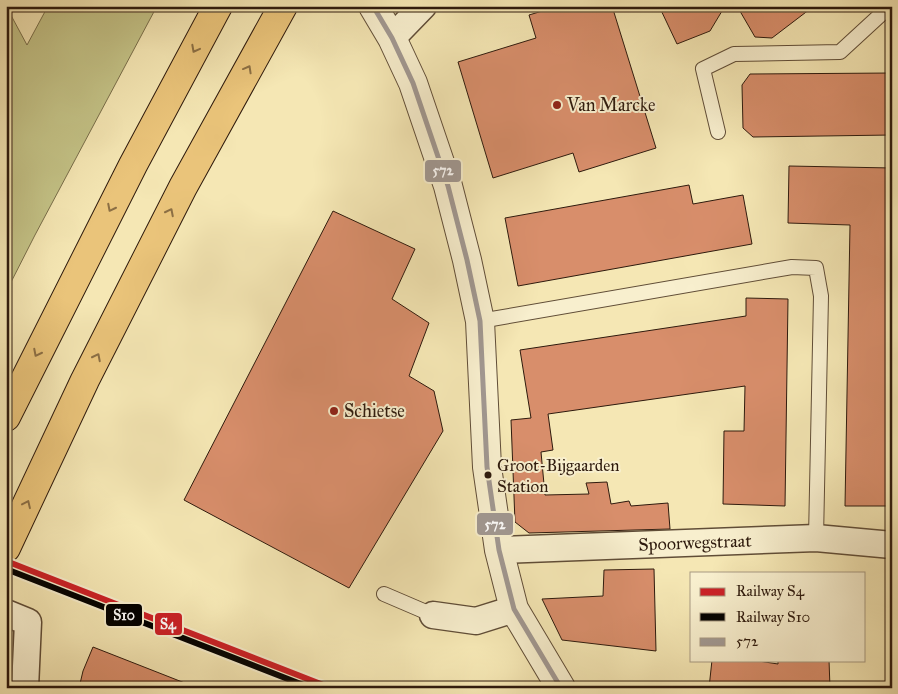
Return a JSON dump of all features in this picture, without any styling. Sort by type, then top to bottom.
[{"type":"highway","points":[[6,417],[32,362],[133,165],[218,6]]},
{"type":"highway","points":[[6,548],[85,380],[183,187],[283,6]]},
{"type":"street","points":[[374,6],[413,82],[448,186],[468,260],[480,320],[487,467],[499,550],[514,609],[561,688]]},
{"type":"street","points":[[392,38],[423,6]]},
{"type":"street","name":"Spoorwegstraat","points":[[499,550],[816,538],[892,545]]},
{"type":"street","points":[[433,615],[476,621],[514,609]]},
{"type":"street","points":[[6,613],[28,622],[24,688]]},
{"type":"lane","points":[[718,132],[703,70],[734,54],[840,52],[890,6]]},
{"type":"lane","points":[[480,320],[792,267],[816,268],[821,296],[816,538]]},
{"type":"lane","points":[[384,594],[433,615]]},
{"type":"shaded area","points":[[6,6],[27,45],[48,6],[157,6],[6,292]]},
{"type":"building","name":"Van Marcke","points":[[559,6],[612,6],[656,148],[579,172],[573,153],[493,178],[458,62],[536,38],[529,15]]},
{"type":"building","points":[[659,6],[725,6],[710,31],[677,44]]},
{"type":"building","points":[[737,6],[814,6],[772,38],[755,37]]},
{"type":"building","points":[[892,73],[892,135],[753,137],[743,128],[742,85],[750,74]]},
{"type":"building","points":[[789,166],[892,168],[892,506],[845,506],[850,225],[788,223]]},
{"type":"building","points":[[689,185],[693,204],[743,195],[752,244],[518,286],[505,218]]},
{"type":"building","name":"Schietse","points":[[333,211],[415,249],[392,299],[429,323],[409,376],[434,391],[443,431],[349,588],[184,500]]},
{"type":"building","points":[[746,298],[788,299],[785,506],[723,504],[724,431],[744,431],[745,386],[548,414],[553,450],[541,452],[545,495],[589,494],[586,483],[607,482],[611,504],[629,501],[631,506],[668,503],[670,529],[529,533],[515,522],[511,420],[531,418],[520,350],[746,316]]},
{"type":"building","points":[[654,569],[656,651],[562,640],[542,599],[603,596],[604,570]]},
{"type":"building","points":[[93,647],[195,687],[79,688],[83,671]]},
{"type":"building","points":[[712,662],[765,662],[778,664],[778,662],[829,662],[830,688],[709,688]]},
{"type":"rail line","name":"S4","points":[[6,561],[331,688]]},
{"type":"rail line","name":"S10","points":[[6,569],[311,688]]},
{"type":"transit line","name":"572","points":[[373,6],[392,38],[413,83],[448,186],[480,321],[487,467],[499,550],[514,609],[561,688]]},
{"type":"place","name":"Van Marcke","points":[[557,105]]},
{"type":"place","name":"Schietse","points":[[334,411]]},
{"type":"place","name":"Groot-Bijgaarden Station","points":[[488,475]]}]
